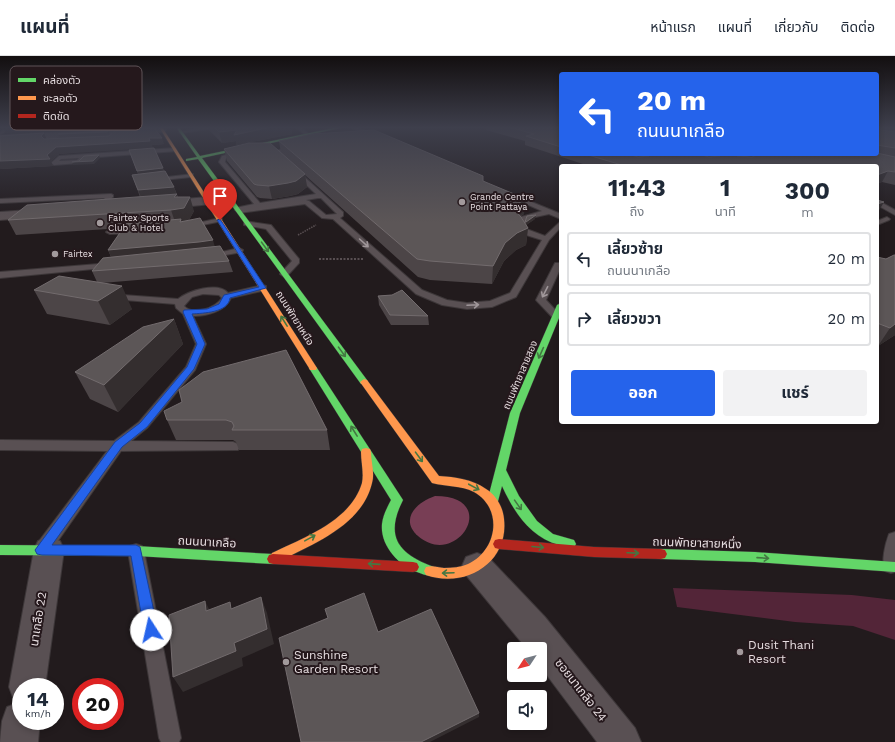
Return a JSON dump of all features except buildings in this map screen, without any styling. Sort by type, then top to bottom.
[{"type":"main road","points":[[182,161],[202,161],[209,159]]},
{"type":"main road","name":"ถนนพัทยาเหนือ","points":[[182,161],[397,500],[391,509],[386,525],[392,548],[413,567]]},
{"type":"main road","name":"ถนนพัทยาเหนือ","points":[[202,161],[436,480],[455,481],[468,484],[483,492],[494,502]]},
{"type":"main road","name":"ถนนพัทยาสายสอง","points":[[494,502],[515,413],[559,311]]},
{"type":"main road","points":[[276,558],[339,522],[360,500],[367,483],[366,451]]},
{"type":"main road","points":[[502,470],[514,501],[529,520],[549,536],[594,552]]},
{"type":"main road","points":[[413,567],[435,574],[460,573],[488,555],[502,521],[494,502]]},
{"type":"main road","name":"ถนนนาเกลือ","points":[[0,550],[136,550],[413,567]]},
{"type":"main road","name":"ถนนพัทยาสายหนึ่ง","points":[[488,555],[594,552],[755,557],[893,567]]},
{"type":"street","points":[[150,206],[208,201]]},
{"type":"street","points":[[82,210],[120,208]]},
{"type":"street","points":[[0,216],[59,212]]},
{"type":"street","name":"นาเกลือ 22","points":[[28,678],[45,550]]},
{"type":"street","name":"ซอยนาเกลือ 24","points":[[488,555],[533,629],[621,742]]},
{"type":"street","points":[[18,742],[20,730]]},
{"type":"lane","points":[[100,160],[123,159]]},
{"type":"lane","points":[[223,159],[222,162],[259,206]]},
{"type":"lane","points":[[238,210],[305,201],[324,217],[340,216],[341,213],[277,159]]},
{"type":"lane","points":[[144,180],[191,175]]},
{"type":"lane","points":[[502,192],[559,216]]},
{"type":"lane","points":[[0,200],[111,196],[96,209]]},
{"type":"lane","points":[[238,210],[301,196],[323,197]]},
{"type":"lane","points":[[879,203],[895,213]]},
{"type":"lane","points":[[546,239],[526,232],[520,226],[523,218],[549,212]]},
{"type":"lane","points":[[335,217],[419,292],[445,303],[467,306],[492,304],[513,295],[546,239],[559,225]]},
{"type":"lane","points":[[879,222],[887,219]]},
{"type":"lane","points":[[183,227],[220,220]]},
{"type":"lane","points":[[247,222],[268,227],[296,261],[284,274]]},
{"type":"lane","points":[[110,232],[146,230]]},
{"type":"lane","points":[[203,257],[239,250]]},
{"type":"lane","points":[[0,275],[117,265]]},
{"type":"lane","points":[[557,317],[541,300],[559,265]]},
{"type":"lane","points":[[226,296],[263,288]]},
{"type":"lane","points":[[45,550],[118,445],[143,425],[191,368],[201,344],[184,307],[189,295],[203,291],[217,291],[222,292],[226,296],[226,302],[216,309],[199,312],[184,307],[102,296]]},
{"type":"lane","points":[[0,445],[233,447]]},
{"type":"lane","points":[[893,567],[895,539]]},
{"type":"lane","points":[[136,550],[170,738]]},
{"type":"path","points":[[319,259],[360,260],[367,258]]},
{"type":"shaded area","points":[[435,496],[455,499],[466,507],[469,518],[466,529],[458,538],[447,544],[433,544],[418,536],[410,523],[410,517],[417,507],[422,502]]},
{"type":"shaded area","points":[[673,588],[852,595],[895,600],[895,640],[853,626],[795,622],[677,607]]},
{"type":"traffic: fast","points":[[187,160],[192,159]]},
{"type":"traffic: fast","points":[[200,159],[364,382]]},
{"type":"traffic: fast","points":[[493,502],[515,413],[559,310]]},
{"type":"traffic: fast","points":[[313,368],[397,500],[391,512],[388,524],[392,544],[407,561],[430,571]]},
{"type":"traffic: fast","points":[[501,470],[514,499],[532,524],[549,537],[570,544]]},
{"type":"traffic: fast","points":[[0,550],[136,551],[273,559]]},
{"type":"traffic: fast","points":[[661,554],[755,557],[895,567]]},
{"type":"traffic: slow","points":[[180,159],[313,368]]},
{"type":"traffic: slow","points":[[364,382],[436,480],[463,483],[482,491],[497,511],[499,530],[497,543],[491,554],[482,562],[470,569],[444,573],[430,571]]},
{"type":"traffic: slow","points":[[276,557],[330,529],[353,509],[362,497],[368,479],[366,452]]},
{"type":"traffic: jam","points":[[499,544],[594,552],[661,554]]},
{"type":"traffic: jam","points":[[273,559],[413,567]]},
{"type":"place","name":"Grande Centre Point Pattaya","points":[[462,202]]},
{"type":"place","name":"Fairtex Sports Club & Hotel","points":[[100,223]]},
{"type":"place","name":"Fairtex","points":[[55,254]]},
{"type":"place","name":"Dusit Thani Resort","points":[[740,652]]},
{"type":"place","name":"Sunshine Garden Resort","points":[[286,662]]},
{"type":"route","points":[[151,630],[136,550],[42,550],[118,445],[143,425],[191,368],[201,344],[187,312],[199,312],[216,309],[226,302],[226,296],[263,288],[220,220]]}]
